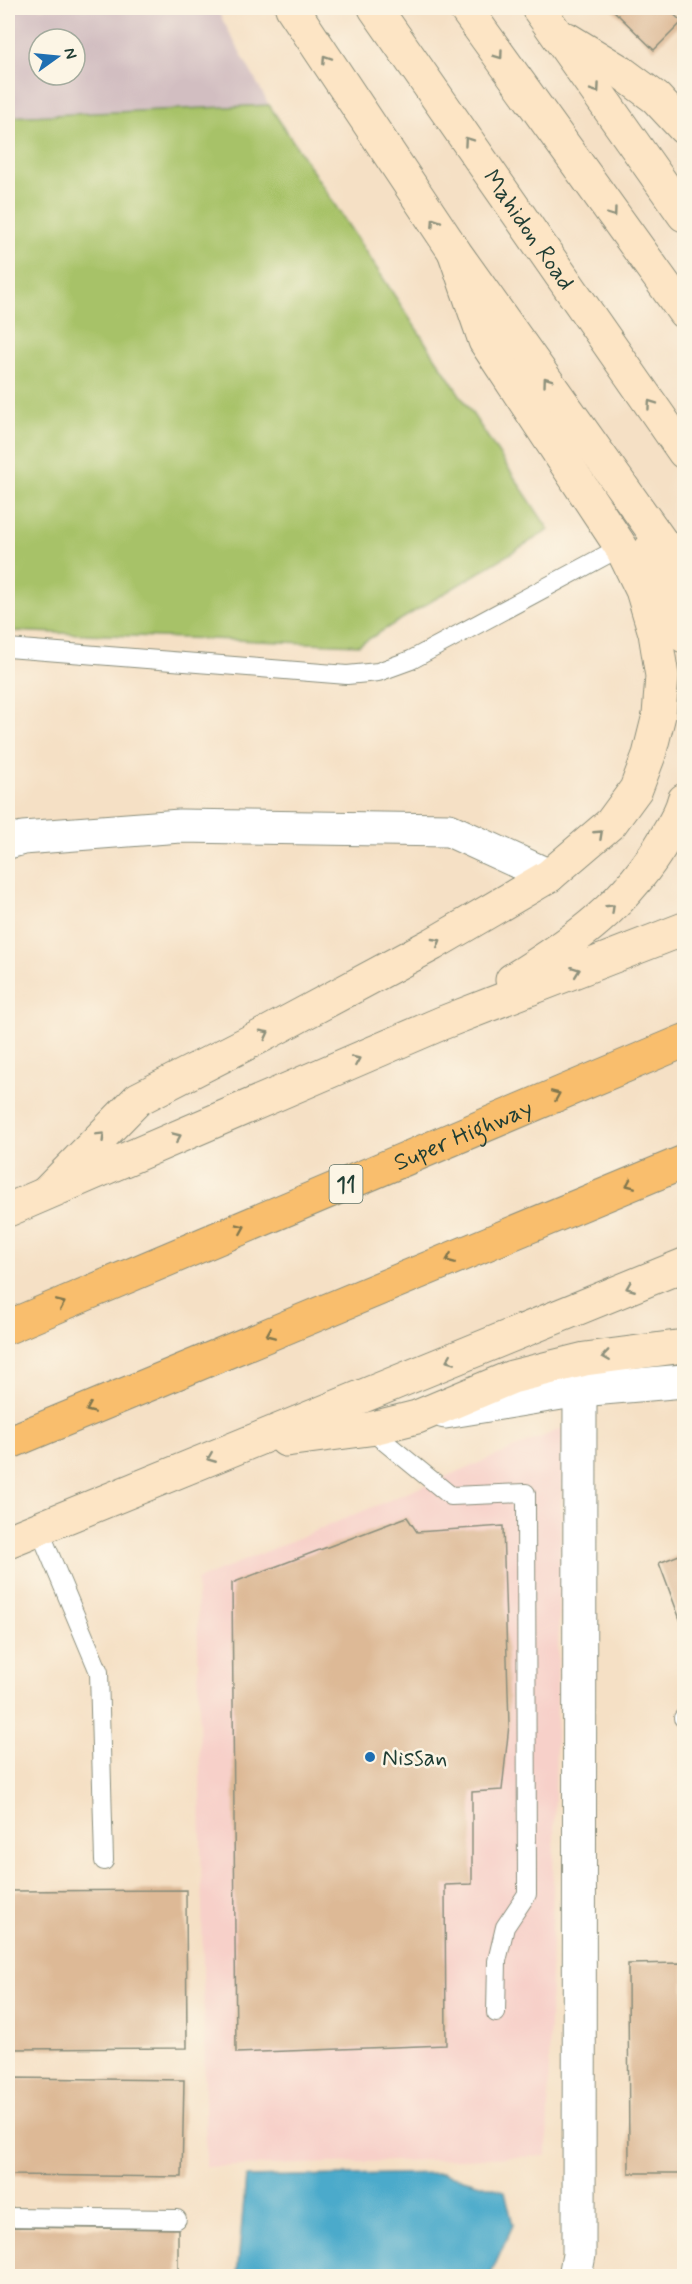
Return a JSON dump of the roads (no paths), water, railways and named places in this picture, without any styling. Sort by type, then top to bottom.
[{"type":"highway","name":"Super Highway","points":[[8,1327],[684,1041]]},
{"type":"highway","points":[[8,1443],[684,1162]]},
{"type":"main road","points":[[292,8],[454,251],[684,574]]},
{"type":"main road","name":"Mahidon Road","points":[[375,8],[684,452]]},
{"type":"main road","points":[[465,8],[684,312]]},
{"type":"main road","points":[[546,20],[656,98],[684,128]]},
{"type":"main road","points":[[546,20],[684,215]]},
{"type":"main road","points":[[46,1193],[138,1099],[272,1031],[433,944],[549,876],[611,823],[636,789],[649,755],[659,715],[662,676],[655,633],[642,590],[621,548],[485,341],[454,251]]},
{"type":"main road","points":[[581,428],[661,571],[684,636]]},
{"type":"main road","points":[[442,1023],[564,948],[599,920],[632,888],[656,854],[682,810],[684,800]]},
{"type":"main road","points":[[8,1210],[442,1023],[684,929]]},
{"type":"main road","points":[[8,1541],[684,1265]]},
{"type":"main road","points":[[241,1446],[369,1429],[417,1417],[512,1377],[585,1359],[684,1346]]},
{"type":"street","points":[[8,842],[23,838],[180,826],[449,830],[549,876]]},
{"type":"street","points":[[417,1417],[580,1390],[684,1381]]},
{"type":"street","points":[[575,2277],[579,2255],[580,1390]]},
{"type":"lane","points":[[8,648],[347,675],[378,672],[411,660],[621,548]]},
{"type":"lane","points":[[369,1429],[451,1496],[526,1493],[527,1894],[505,1927],[497,1961],[496,2013]]},
{"type":"lane","points":[[39,1528],[99,1672],[104,1862]]},
{"type":"lane","points":[[8,2217],[177,2219]]},
{"type":"water","points":[[442,2173],[505,2191],[513,2225],[490,2276],[237,2276],[246,2177]]},
{"type":"place","name":"Nissan","points":[[370,1757]]}]
